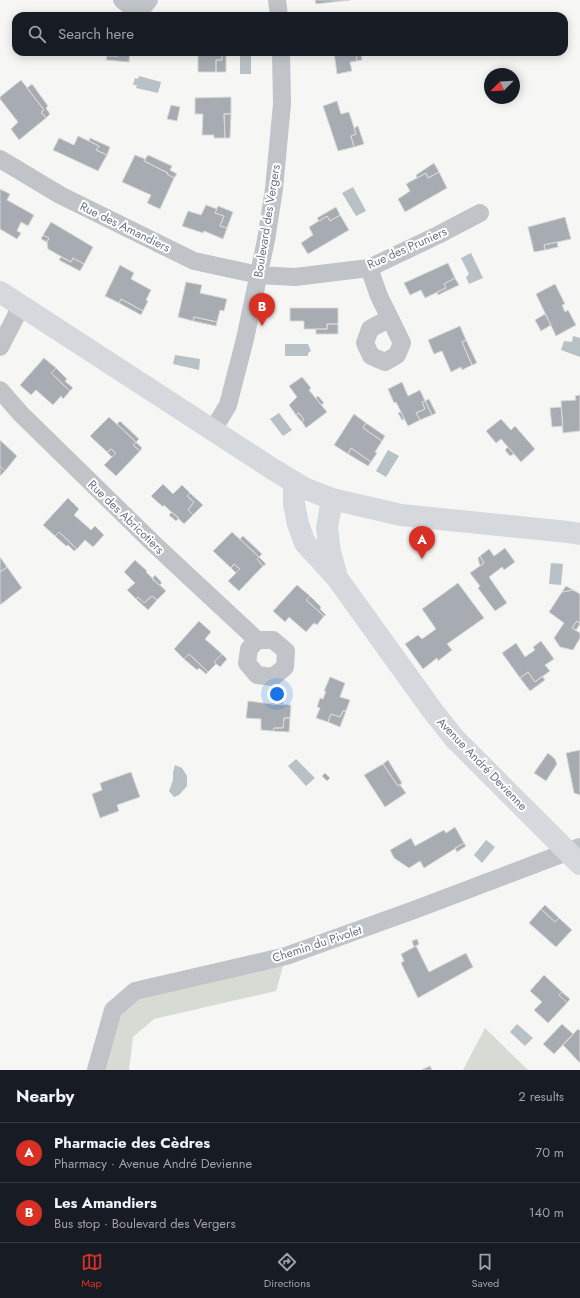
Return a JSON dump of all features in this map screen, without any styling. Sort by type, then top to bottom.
[{"type":"main road","points":[[0,292],[304,488],[332,499],[401,515],[580,534]]},
{"type":"main road","name":"Avenue André Devienne","points":[[294,482],[294,504],[298,524],[305,543],[337,578],[432,710],[455,739],[576,854]]},
{"type":"main road","name":"Avenue André Devienne","points":[[332,499],[326,528],[330,552],[337,578]]},
{"type":"street","points":[[122,0],[131,7],[145,5],[149,0]]},
{"type":"street","points":[[277,0],[278,12]]},
{"type":"street","name":"Boulevard des Vergers","points":[[213,430],[228,405],[259,275],[274,189],[282,104],[281,56]]},
{"type":"street","name":"Rue des Amandiers","points":[[0,159],[60,195],[194,261],[259,275]]},
{"type":"street","name":"Rue des Pruniers","points":[[259,275],[295,277],[369,268],[438,235],[480,212]]},
{"type":"street","points":[[369,268],[379,296],[390,318]]},
{"type":"street","points":[[0,347],[16,316],[19,304]]},
{"type":"street","name":"Rue des Abricotiers","points":[[0,390],[21,414],[154,544],[257,640]]},
{"type":"street","name":"Chemin du Pivolet","points":[[96,1070],[113,1010],[135,991],[286,956],[576,854]]},
{"type":"shaded area","points":[[240,56],[251,56],[251,74],[240,74]]},
{"type":"shaded area","points":[[139,76],[161,82],[158,93],[136,88],[137,85],[133,85],[135,78],[138,79]]},
{"type":"shaded area","points":[[353,187],[366,211],[356,216],[342,193]]},
{"type":"shaded area","points":[[471,253],[483,278],[469,284],[466,277],[469,274],[461,258]]},
{"type":"shaded area","points":[[573,336],[580,338],[580,357],[561,350],[564,341],[572,342]]},
{"type":"shaded area","points":[[285,344],[308,344],[311,351],[308,353],[308,356],[285,356]]},
{"type":"shaded area","points":[[175,355],[200,359],[199,370],[173,364]]},
{"type":"shaded area","points":[[279,413],[292,430],[283,436],[270,419]]},
{"type":"shaded area","points":[[388,450],[399,456],[386,477],[376,471]]},
{"type":"shaded area","points":[[551,563],[563,564],[561,585],[549,584]]},
{"type":"shaded area","points":[[296,759],[315,778],[306,786],[288,766]]},
{"type":"shaded area","points":[[175,765],[182,768],[187,776],[187,786],[179,795],[174,797],[169,791],[173,780]]},
{"type":"shaded area","points":[[486,840],[495,847],[482,863],[474,855]]},
{"type":"shaded area","points":[[286,956],[276,991],[154,1019],[133,1037],[129,1070],[97,1070],[113,1010],[135,991]]},
{"type":"shaded area","points":[[517,1024],[533,1038],[525,1046],[510,1032]]},
{"type":"shaded area","points":[[485,1028],[528,1070],[463,1070]]},
{"type":"building","points":[[315,0],[350,0],[316,4]]},
{"type":"building","points":[[107,56],[130,56],[129,62],[106,60]]},
{"type":"building","points":[[198,56],[222,56],[222,60],[216,60],[216,72],[198,72]]},
{"type":"building","points":[[222,56],[226,56],[226,72],[216,72],[216,60],[222,60]]},
{"type":"building","points":[[335,56],[356,56],[357,61],[350,62],[352,71],[337,74]]},
{"type":"building","points":[[356,56],[362,56],[362,60],[357,61]]},
{"type":"building","points":[[21,80],[44,110],[41,112],[46,118],[19,140],[11,129],[18,122],[0,97]]},
{"type":"building","points":[[32,84],[48,106],[46,108],[50,114],[46,118],[41,112],[44,110],[27,88]]},
{"type":"building","points":[[231,97],[231,114],[224,114],[225,138],[214,138],[214,135],[202,135],[203,114],[195,114],[195,98]]},
{"type":"building","points":[[337,101],[341,114],[349,112],[356,134],[351,136],[354,147],[338,151],[323,106]]},
{"type":"building","points":[[171,105],[180,107],[177,121],[167,119]]},
{"type":"building","points":[[224,114],[231,114],[230,138],[225,138]]},
{"type":"building","points":[[358,126],[364,144],[354,147],[351,136],[356,134],[354,128]]},
{"type":"building","points":[[78,136],[99,146],[96,150],[107,155],[98,171],[53,150],[59,138],[74,145]]},
{"type":"building","points":[[90,138],[110,147],[107,155],[96,150],[99,146],[89,141]]},
{"type":"building","points":[[135,155],[145,159],[144,161],[168,173],[167,174],[174,178],[160,209],[147,203],[151,195],[122,182]]},
{"type":"building","points":[[148,155],[172,166],[170,170],[177,174],[174,178],[167,174],[168,173],[144,161]]},
{"type":"building","points":[[434,163],[439,172],[428,178],[426,173],[417,178],[416,175]]},
{"type":"building","points":[[439,172],[447,188],[405,212],[398,199],[410,191],[406,184],[426,173],[428,178]]},
{"type":"building","points":[[0,189],[10,194],[7,200],[34,215],[28,226],[21,222],[17,231],[21,233],[17,239],[0,229]]},
{"type":"building","points":[[206,205],[217,209],[215,213],[224,216],[220,226],[227,228],[223,239],[204,231],[203,233],[182,226],[188,211],[201,215]]},
{"type":"building","points":[[218,206],[233,212],[227,228],[220,226],[224,216],[215,213]]},
{"type":"building","points":[[336,207],[340,215],[330,221],[327,216],[319,221],[317,218]]},
{"type":"building","points":[[340,215],[349,230],[308,254],[301,243],[313,235],[309,227],[327,216],[330,221]]},
{"type":"building","points":[[565,217],[571,239],[544,245],[545,250],[534,252],[528,227]]},
{"type":"building","points":[[51,222],[93,247],[84,264],[73,258],[71,262],[48,249],[47,242],[49,238],[43,235]]},
{"type":"building","points":[[43,235],[49,238],[47,242],[41,239]]},
{"type":"building","points":[[557,242],[558,247],[545,250],[544,245]]},
{"type":"building","points":[[61,257],[71,262],[73,258],[84,264],[80,271],[59,260]]},
{"type":"building","points":[[448,263],[455,278],[444,284],[446,288],[425,298],[421,290],[410,295],[404,283]]},
{"type":"building","points":[[120,265],[134,273],[131,279],[151,290],[143,311],[121,299],[119,303],[105,296]]},
{"type":"building","points":[[455,278],[459,285],[438,295],[437,292],[446,288],[444,284]]},
{"type":"building","points":[[186,282],[202,285],[200,293],[227,299],[224,311],[220,310],[217,322],[194,317],[193,321],[178,317]]},
{"type":"building","points":[[555,284],[565,304],[562,305],[565,312],[568,310],[576,325],[556,336],[536,294]]},
{"type":"building","points":[[121,299],[143,311],[141,315],[119,303]]},
{"type":"building","points":[[290,308],[338,308],[338,324],[327,324],[327,329],[304,329],[304,321],[290,321]]},
{"type":"building","points":[[545,314],[551,325],[541,331],[535,320]]},
{"type":"building","points":[[194,317],[217,322],[216,326],[193,321]]},
{"type":"building","points":[[327,324],[338,324],[338,334],[316,334],[316,329],[327,329]]},
{"type":"building","points":[[460,326],[466,340],[462,342],[472,365],[462,370],[461,367],[451,372],[442,351],[434,354],[428,340]]},
{"type":"building","points":[[466,340],[477,363],[472,365],[462,342]]},
{"type":"building","points":[[44,358],[56,368],[51,373],[70,391],[63,399],[61,396],[53,405],[36,390],[31,395],[20,385]]},
{"type":"building","points":[[56,368],[67,379],[65,381],[73,388],[70,391],[51,373]]},
{"type":"building","points":[[302,377],[311,388],[309,390],[327,412],[306,428],[302,422],[304,420],[299,413],[296,415],[289,405],[297,397],[289,386]]},
{"type":"building","points":[[402,382],[408,396],[420,390],[425,401],[422,402],[425,409],[416,413],[420,420],[408,426],[396,402],[394,403],[388,389]]},
{"type":"building","points":[[580,395],[580,431],[563,433],[561,401],[576,400],[575,396]]},
{"type":"building","points":[[318,396],[324,403],[321,405],[316,398]]},
{"type":"building","points":[[429,399],[436,413],[432,415],[425,401]]},
{"type":"building","points":[[425,401],[432,415],[420,420],[416,413],[425,409],[422,402]]},
{"type":"building","points":[[561,407],[563,426],[552,427],[550,408]]},
{"type":"building","points":[[401,412],[404,419],[402,420],[398,413]]},
{"type":"building","points":[[299,413],[304,420],[302,422],[296,415]]},
{"type":"building","points":[[354,414],[366,423],[363,428],[382,441],[371,462],[351,448],[348,454],[334,445]]},
{"type":"building","points":[[109,417],[136,442],[133,445],[140,451],[116,476],[104,465],[116,453],[111,449],[107,452],[90,436]]},
{"type":"building","points":[[501,419],[511,430],[515,426],[535,449],[521,462],[501,439],[496,443],[486,431]]},
{"type":"building","points":[[120,421],[139,439],[136,442],[117,424]]},
{"type":"building","points":[[366,423],[385,436],[382,441],[363,428]]},
{"type":"building","points":[[0,440],[17,456],[5,471],[0,466]]},
{"type":"building","points":[[136,442],[142,448],[140,451],[133,445]]},
{"type":"building","points":[[508,447],[514,454],[510,456],[505,450]]},
{"type":"building","points":[[351,448],[371,462],[368,466],[348,454]]},
{"type":"building","points":[[111,449],[116,453],[112,457],[107,452]]},
{"type":"building","points":[[0,466],[5,471],[0,476]]},
{"type":"building","points":[[163,484],[173,494],[182,485],[190,493],[187,496],[194,502],[188,510],[193,515],[184,524],[164,505],[163,507],[151,496]]},
{"type":"building","points":[[190,493],[203,505],[193,515],[188,510],[194,502],[187,496]]},
{"type":"building","points":[[68,498],[79,509],[74,515],[91,530],[95,526],[104,535],[93,547],[85,540],[77,549],[59,532],[55,536],[43,525]]},
{"type":"building","points":[[172,512],[179,518],[176,521],[169,515]]},
{"type":"building","points":[[59,532],[77,549],[74,551],[55,536]]},
{"type":"building","points":[[232,532],[259,557],[257,559],[263,566],[239,591],[228,581],[240,569],[234,564],[231,568],[213,551]]},
{"type":"building","points":[[243,536],[262,554],[259,557],[240,539]]},
{"type":"building","points":[[505,548],[515,562],[504,570],[502,567],[489,577],[507,603],[495,611],[478,588],[480,586],[470,573],[484,563],[480,556],[489,549],[494,556]]},
{"type":"building","points":[[480,556],[484,563],[480,566],[478,558]]},
{"type":"building","points":[[0,557],[7,567],[0,572]]},
{"type":"building","points":[[259,557],[266,564],[263,566],[257,559]]},
{"type":"building","points":[[135,560],[166,591],[157,600],[152,596],[144,603],[138,597],[136,599],[127,590],[135,583],[124,572]]},
{"type":"building","points":[[234,564],[240,569],[236,573],[231,568]]},
{"type":"building","points":[[7,567],[22,588],[0,605],[0,572]]},
{"type":"building","points":[[155,575],[162,583],[159,585],[152,579]]},
{"type":"building","points":[[458,583],[484,618],[447,644],[452,650],[438,661],[437,658],[423,669],[405,644],[418,635],[422,639],[436,629],[422,609]]},
{"type":"building","points":[[297,585],[310,596],[306,600],[324,616],[317,625],[314,623],[306,632],[289,617],[285,622],[273,611]]},
{"type":"building","points":[[566,586],[573,590],[562,592]]},
{"type":"building","points":[[573,590],[580,594],[580,623],[577,621],[572,628],[580,633],[580,638],[573,650],[560,647],[554,638],[564,623],[549,612],[562,592]]},
{"type":"building","points":[[152,596],[157,600],[148,610],[136,599],[138,597],[144,603]]},
{"type":"building","points":[[310,596],[321,607],[320,609],[326,615],[324,616],[306,600]]},
{"type":"building","points":[[199,621],[211,632],[205,639],[222,654],[214,662],[216,664],[208,672],[189,654],[184,659],[174,649]]},
{"type":"building","points":[[577,621],[580,624],[576,630],[572,628]]},
{"type":"building","points":[[541,641],[554,659],[545,665],[550,671],[535,682],[528,672],[520,678],[502,653],[516,643],[525,657],[535,650],[533,647]]},
{"type":"building","points":[[189,654],[208,672],[206,674],[199,668],[197,670],[184,659]]},
{"type":"building","points":[[222,654],[227,659],[220,667],[214,662]]},
{"type":"building","points":[[528,672],[535,682],[542,676],[545,680],[530,691],[520,678]]},
{"type":"building","points":[[330,677],[345,683],[340,697],[350,700],[346,711],[343,711],[340,717],[331,714],[328,722],[316,718],[320,708],[317,707],[320,698],[323,699],[326,691],[324,691]]},
{"type":"building","points":[[273,700],[283,701],[283,704],[272,704]]},
{"type":"building","points":[[248,701],[291,705],[290,718],[284,718],[283,728],[274,728],[273,731],[261,730],[261,719],[246,718]]},
{"type":"building","points":[[343,711],[346,711],[340,727],[328,722],[331,714],[340,717]]},
{"type":"building","points":[[284,718],[290,718],[289,732],[273,731],[274,728],[283,728]]},
{"type":"building","points":[[580,750],[580,795],[574,793],[566,753]]},
{"type":"building","points":[[548,753],[555,759],[557,764],[546,781],[534,773]]},
{"type":"building","points":[[388,760],[402,783],[398,786],[383,764]]},
{"type":"building","points":[[383,764],[398,786],[400,785],[406,793],[385,807],[364,775]]},
{"type":"building","points":[[131,772],[140,797],[117,805],[119,811],[100,818],[92,794],[102,790],[100,783]]},
{"type":"building","points":[[325,773],[330,778],[327,781],[322,776]]},
{"type":"building","points":[[455,827],[464,843],[424,868],[420,861],[409,868],[394,858],[390,850],[411,838],[415,846],[444,830],[446,833]]},
{"type":"building","points":[[464,843],[466,846],[457,852],[455,848]]},
{"type":"building","points":[[545,905],[559,918],[555,922],[541,909]]},
{"type":"building","points":[[541,909],[555,922],[559,918],[572,930],[556,947],[529,923]]},
{"type":"building","points":[[417,939],[419,944],[414,947],[412,941]]},
{"type":"building","points":[[416,946],[429,972],[466,953],[473,967],[418,998],[401,963],[404,961],[401,954]]},
{"type":"building","points":[[544,975],[562,992],[559,995],[567,1003],[548,1023],[534,1010],[542,1002],[530,991]]},
{"type":"building","points":[[562,992],[570,999],[567,1003],[559,995]]},
{"type":"building","points":[[562,1024],[573,1034],[554,1054],[543,1044]]},
{"type":"building","points":[[578,1029],[580,1031],[580,1063],[563,1045]]},
{"type":"building","points":[[430,1066],[432,1070],[421,1070]]},
{"type":"place","name":"Les Amandiers","points":[[262,326]]},
{"type":"place","name":"Pharmacie des Cèdres","points":[[422,559]]}]
